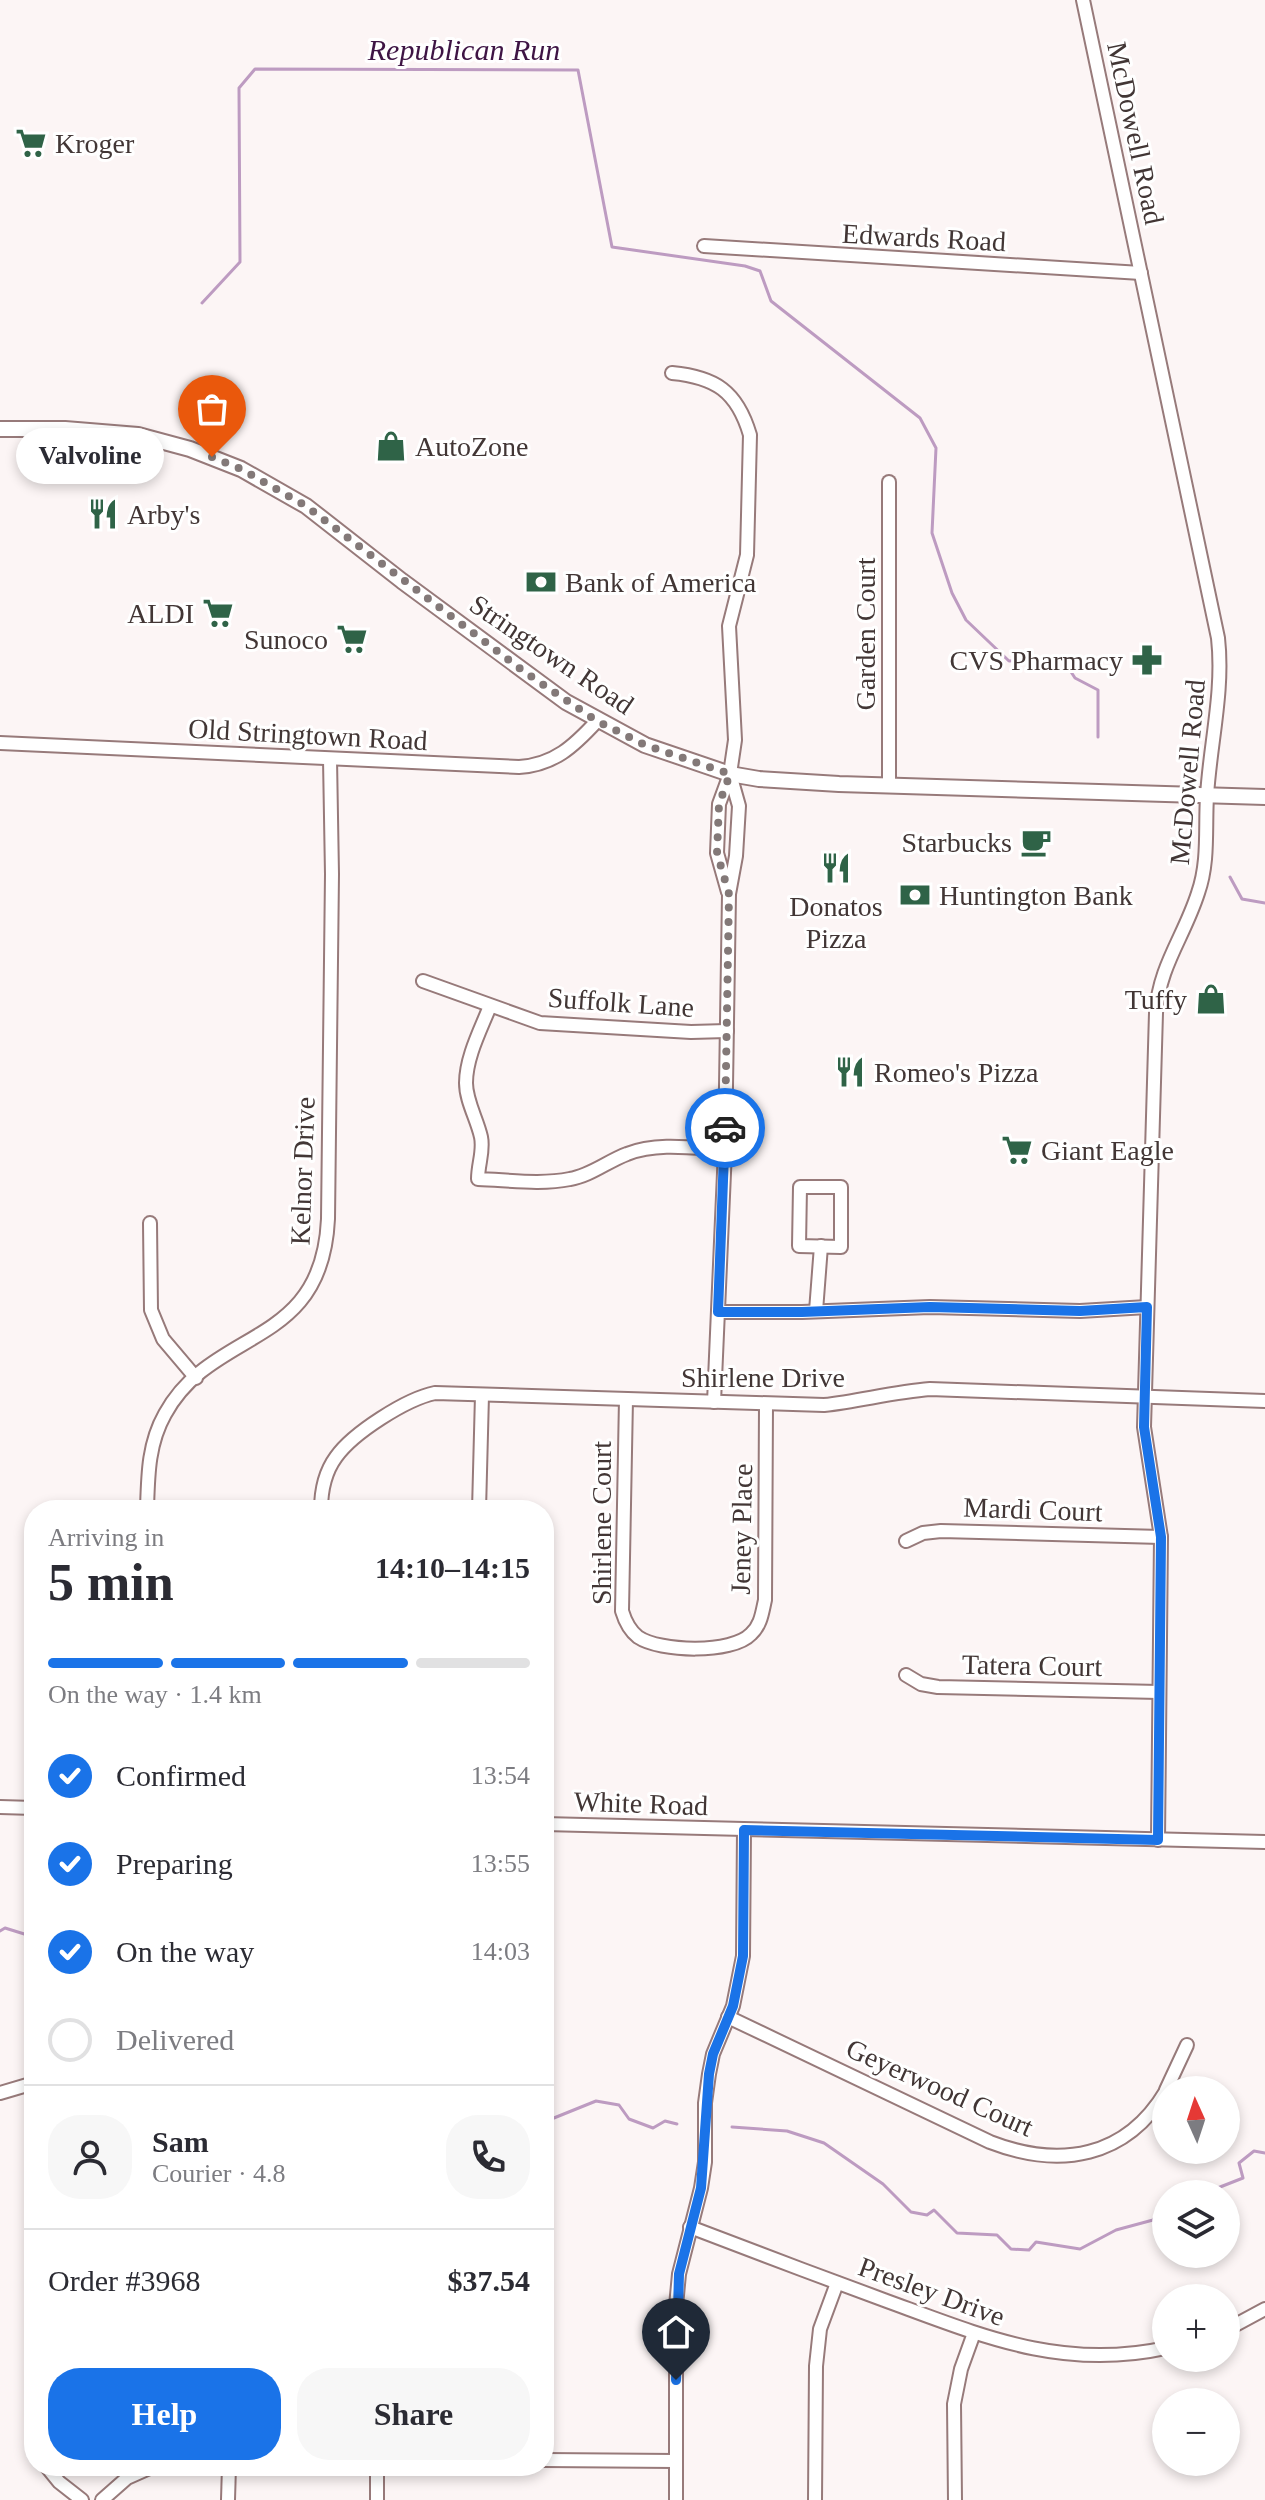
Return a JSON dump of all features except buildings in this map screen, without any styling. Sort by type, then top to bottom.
[{"type":"main road","name":"Stringtown Road","points":[[0,429],[65,429],[138,435],[190,449],[241,469],[306,506],[520,668],[597,721],[645,745],[730,774],[796,782],[1265,797]]},
{"type":"street","name":"McDowell Road","points":[[1083,0],[1218,638],[1221,665],[1207,795],[1206,855],[1199,892],[1166,964],[1157,995],[1145,1395],[1146,1440],[1159,1507],[1161,1537],[1158,1840]]},
{"type":"street","name":"Edwards Road","points":[[704,246],[1141,273]]},
{"type":"street","points":[[672,373],[691,375],[719,386],[736,402],[750,435],[747,555],[729,626],[735,740],[730,774],[719,804],[717,853],[729,894]]},
{"type":"street","name":"Garden Court","points":[[889,482],[889,785]]},
{"type":"street","name":"Old Stringtown Road","points":[[0,743],[481,766],[536,765],[566,752],[597,721]]},
{"type":"street","name":"Kelnor Drive","points":[[147,1500],[154,1438],[167,1411],[210,1366],[289,1314],[311,1287],[324,1255],[329,1188],[330,759]]},
{"type":"street","points":[[714,1402],[725,1150],[729,894],[736,856],[739,806],[730,774]]},
{"type":"street","name":"Suffolk Lane","points":[[423,981],[540,1023],[691,1032],[727,1031]]},
{"type":"street","points":[[490,1006],[478,1035],[466,1083],[481,1137],[478,1179],[573,1179],[627,1153],[645,1149],[725,1150]]},
{"type":"street","points":[[800,1187],[841,1187],[841,1247],[821,1246],[799,1246],[800,1187]]},
{"type":"street","points":[[150,1223],[151,1310],[163,1339],[196,1378]]},
{"type":"street","points":[[816,1311],[821,1246]]},
{"type":"street","points":[[718,1312],[930,1307],[1080,1311],[1147,1307]]},
{"type":"street","name":"Shirlene Drive","points":[[322,1500],[323,1484],[336,1457],[346,1445],[398,1407],[435,1393],[766,1405],[824,1405],[869,1400],[892,1392],[930,1389],[1265,1401]]},
{"type":"street","points":[[479,1500],[482,1395]]},
{"type":"street","name":"Shirlene Court","points":[[626,1399],[622,1611],[625,1622],[641,1639],[663,1646],[691,1647]]},
{"type":"street","name":"Jeney Place","points":[[691,1647],[729,1646],[742,1642],[759,1624],[765,1600],[766,1405]]},
{"type":"street","name":"Mardi Court","points":[[906,1541],[923,1533],[941,1531],[1161,1537]]},
{"type":"street","name":"Tatera Court","points":[[906,1675],[921,1684],[938,1687],[1159,1692]]},
{"type":"street","points":[[0,1807],[24,1808]]},
{"type":"street","name":"White Road","points":[[554,1824],[1265,1842]]},
{"type":"street","points":[[676,2500],[676,2306],[679,2274],[701,2188],[705,2162],[705,2103],[713,2054],[728,2017],[743,1956],[744,1830]]},
{"type":"street","name":"Geyerwood Court","points":[[728,2017],[990,2142],[1030,2155],[1054,2157],[1078,2154],[1123,2138],[1152,2114]]},
{"type":"street","name":"Geyerwood Court","points":[[1173,2076],[1187,2045]]},
{"type":"street","points":[[0,2093],[24,2086]]},
{"type":"street","name":"Presley Drive","points":[[690,2227],[1022,2348],[1097,2356],[1152,2350]]},
{"type":"street","points":[[815,2500],[816,2366],[820,2329],[837,2283]]},
{"type":"street","points":[[1240,2322],[1265,2309]]},
{"type":"street","points":[[955,2500],[954,2404],[961,2369],[974,2333]]},
{"type":"street","points":[[554,2460],[675,2461]]},
{"type":"street","points":[[54,2476],[82,2500]]},
{"type":"street","points":[[102,2500],[132,2476]]},
{"type":"street","points":[[228,2500],[229,2476]]},
{"type":"street","points":[[377,2476],[377,2500]]},
{"type":"waterway","name":"Republican Run","points":[[202,303],[240,262],[239,88],[255,69],[578,70],[612,247],[745,266],[760,271],[771,301],[920,418],[936,448],[932,533],[952,593],[966,620],[1009,661],[1062,658],[1075,678],[1098,690],[1098,737]]},
{"type":"waterway","name":"Republican Run","points":[[1230,877],[1242,899],[1265,903]]},
{"type":"waterway","points":[[0,1931],[5,1928],[24,1934]]},
{"type":"waterway","points":[[554,2118],[596,2101],[619,2105],[629,2119],[653,2128],[665,2121],[677,2124]]},
{"type":"waterway","points":[[732,2127],[787,2131],[824,2143],[883,2184],[911,2212],[927,2215],[934,2210],[957,2233],[997,2235],[1011,2249],[1029,2250],[1036,2242],[1080,2249],[1116,2230],[1152,2220]]},
{"type":"waterway","points":[[1238,2180],[1243,2178],[1239,2163],[1254,2151],[1265,2153]]},
{"type":"way so far","points":[[212,457],[274,486],[306,506],[526,673],[597,721],[645,745],[730,774],[719,804],[717,853],[729,894],[725,1128]]},
{"type":"place","name":"Kroger","points":[[31,143]]},
{"type":"place","name":"AutoZone","points":[[391,446]]},
{"type":"place","name":"Valvoline","points":[[212,457]]},
{"type":"place","name":"Arby's","points":[[103,514]]},
{"type":"place","name":"Bank of America","points":[[541,582]]},
{"type":"place","name":"ALDI","points":[[218,613]]},
{"type":"place","name":"Sunoco","points":[[352,639]]},
{"type":"place","name":"CVS Pharmacy","points":[[1147,660]]},
{"type":"place","name":"Starbucks","points":[[1036,842]]},
{"type":"place","name":"Donatos Pizza","points":[[836,868]]},
{"type":"place","name":"Huntington Bank","points":[[915,895]]},
{"type":"place","name":"Tuffy","points":[[1211,999]]},
{"type":"place","name":"Romeo's Pizza","points":[[850,1072]]},
{"type":"place","name":"Giant Eagle","points":[[1017,1150]]},
{"type":"route","points":[[676,2380],[679,2274],[705,2162],[705,2103],[709,2074],[713,2054],[733,2006],[743,1956],[744,1830],[1158,1840],[1161,1522],[1144,1427],[1147,1307],[1080,1311],[930,1307],[718,1312],[725,1128]]}]
